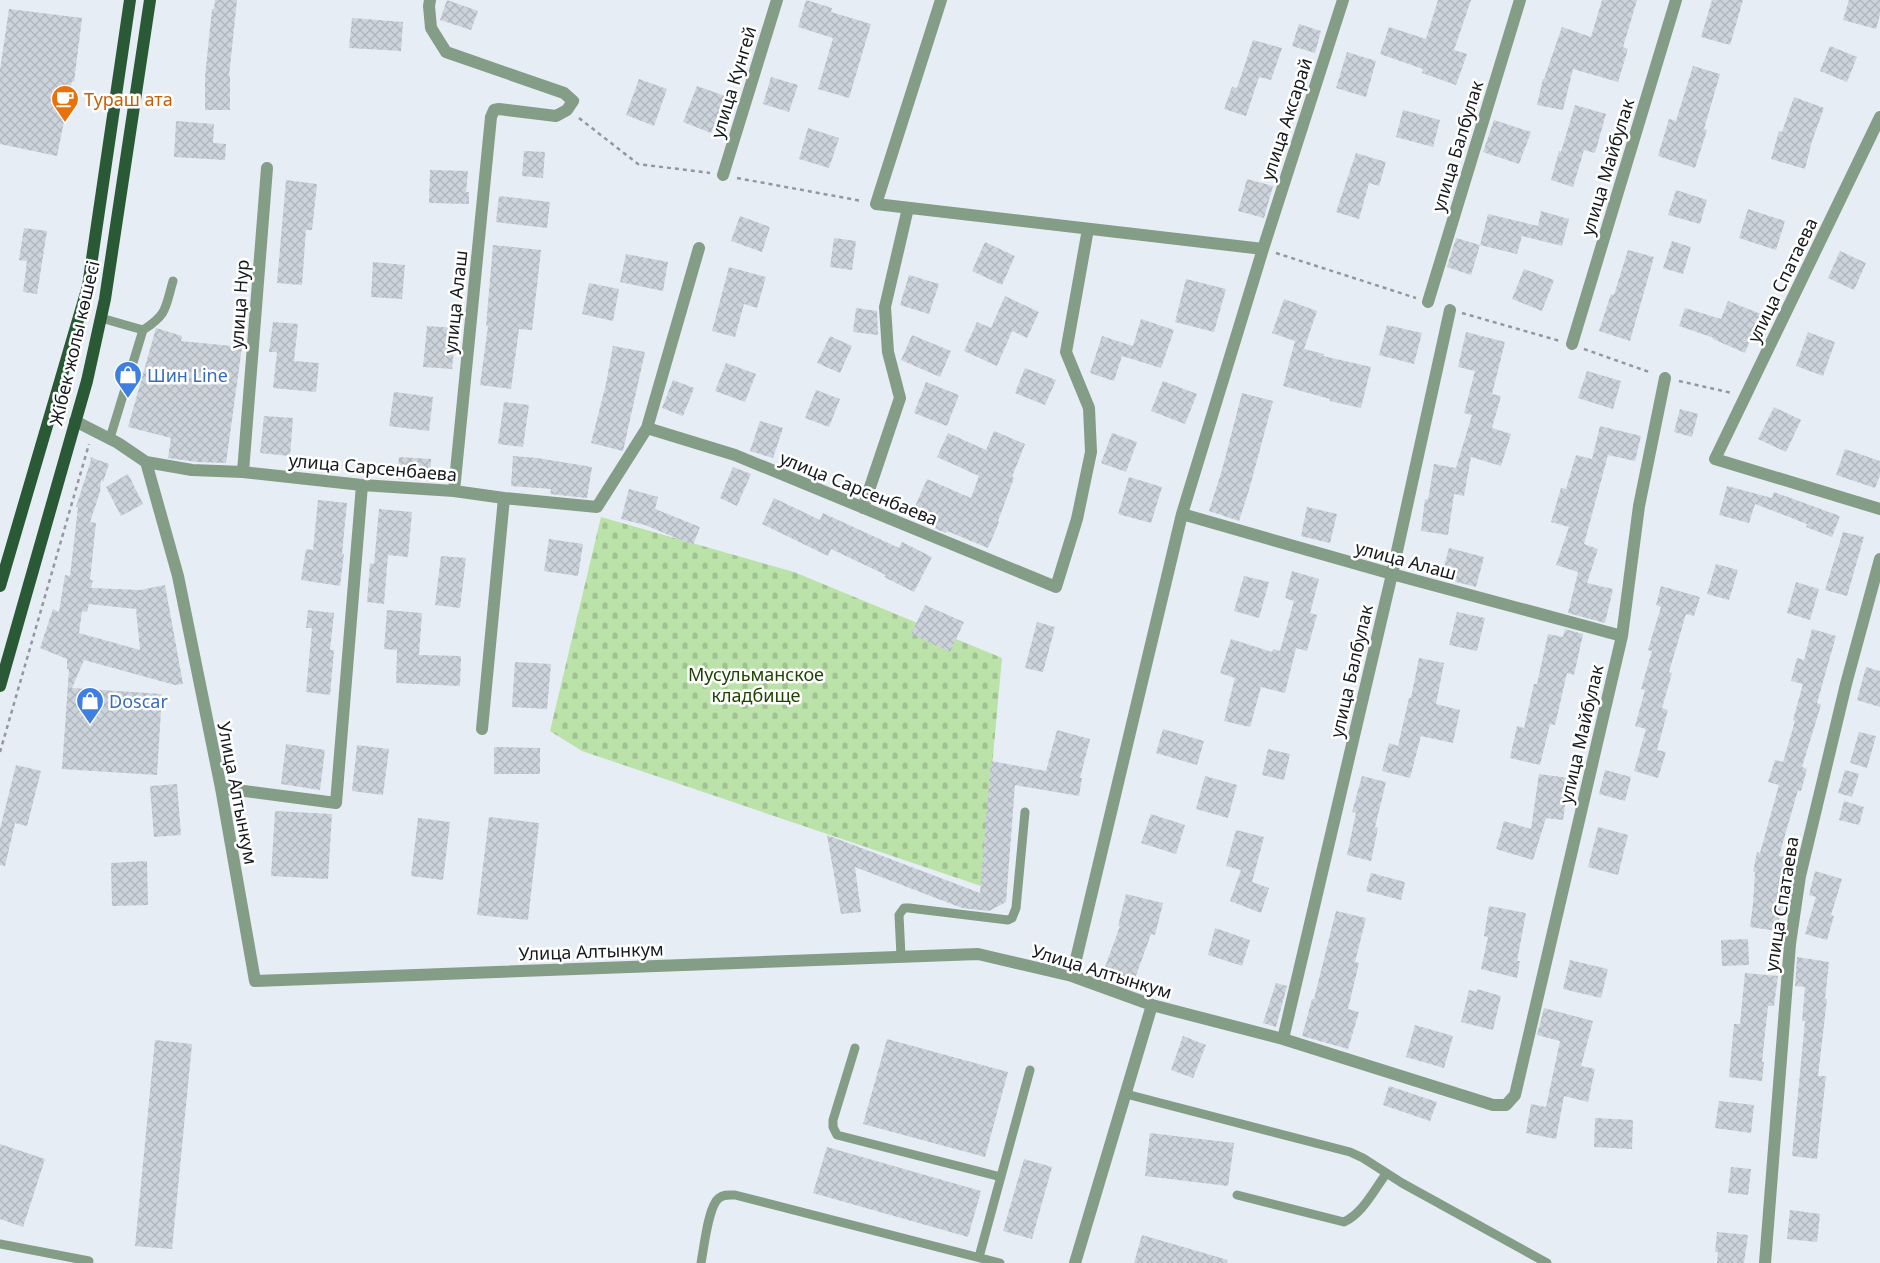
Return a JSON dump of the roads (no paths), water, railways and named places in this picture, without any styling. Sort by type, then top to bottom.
[{"type":"main road","name":"Жібек жолы көшесі","points":[[0,586],[88,286],[130,0]]},
{"type":"main road","name":"Жібек жолы көшесі","points":[[0,686],[75,420],[101,318],[150,0]]},
{"type":"street","name":"улица Алаш","points":[[430,0],[431,28],[446,52],[564,93],[572,101],[568,110],[556,116],[499,109],[494,110],[491,117],[454,491]]},
{"type":"street","name":"улица Кунгей","points":[[723,175],[777,0]]},
{"type":"street","points":[[941,0],[876,204],[1263,249]]},
{"type":"street","name":"улица Аксарай","points":[[1072,976],[1182,514],[1263,249],[1343,0]]},
{"type":"street","name":"улица Балбулак","points":[[1428,302],[1520,0]]},
{"type":"street","name":"улица Майбулак","points":[[1572,344],[1676,0]]},
{"type":"street","name":"улица Спатаева","points":[[1880,117],[1715,459],[1880,509]]},
{"type":"street","name":"улица Нур","points":[[243,472],[267,168]]},
{"type":"street","points":[[862,508],[900,398],[888,352],[885,307],[908,208]]},
{"type":"street","name":"улица Сарсенбаева","points":[[146,462],[192,470],[243,472],[362,485],[454,491],[597,507],[646,428],[735,456],[1056,587],[1077,519],[1091,452],[1089,408],[1066,352],[1088,229]]},
{"type":"street","points":[[646,428],[699,248]]},
{"type":"street","name":"улица Балбулак","points":[[1283,1039],[1392,574],[1450,310]]},
{"type":"street","name":"улица Майбулак","points":[[1515,1095],[1622,636],[1639,506],[1664,378]]},
{"type":"street","points":[[75,420],[110,438],[146,462]]},
{"type":"street","name":"Улица Алтынкум","points":[[146,462],[178,576],[221,788],[255,981],[978,954],[1072,976],[1152,1005],[1283,1039],[1493,1105],[1506,1105],[1515,1095]]},
{"type":"street","points":[[221,788],[336,803],[362,485]]},
{"type":"street","points":[[482,729],[504,498]]},
{"type":"street","name":"улица Алаш","points":[[1182,514],[1392,574],[1622,636]]},
{"type":"street","name":"улица Спатаева","points":[[1765,1263],[1790,944],[1800,876],[1843,693],[1880,559]]},
{"type":"street","points":[[1075,1263],[1152,1005]]},
{"type":"lane","points":[[110,438],[143,330],[163,315],[173,281]]},
{"type":"lane","points":[[101,318],[143,330]]},
{"type":"lane","points":[[901,956],[899,915],[904,908],[1008,920],[1012,918],[1016,908],[1025,812]]},
{"type":"lane","points":[[855,1048],[833,1120],[833,1127],[837,1135],[1001,1177]]},
{"type":"lane","points":[[979,1257],[1030,1070]]},
{"type":"lane","points":[[1126,1094],[1338,1148],[1363,1158],[1386,1174],[1547,1263]]},
{"type":"lane","points":[[1237,1195],[1344,1222],[1352,1219],[1359,1211],[1386,1174]]},
{"type":"lane","points":[[701,1263],[712,1207],[718,1198],[726,1194],[1000,1263]]},
{"type":"lane","points":[[0,1244],[89,1261]]},
{"type":"place","name":"Тураш ата","points":[[65,123]]},
{"type":"place","name":"Шин Line","points":[[128,399]]},
{"type":"place","name":"Doscar","points":[[90,725]]},
{"type":"park label","name":"Мусульманское кладбище","points":[[756,684]]}]
